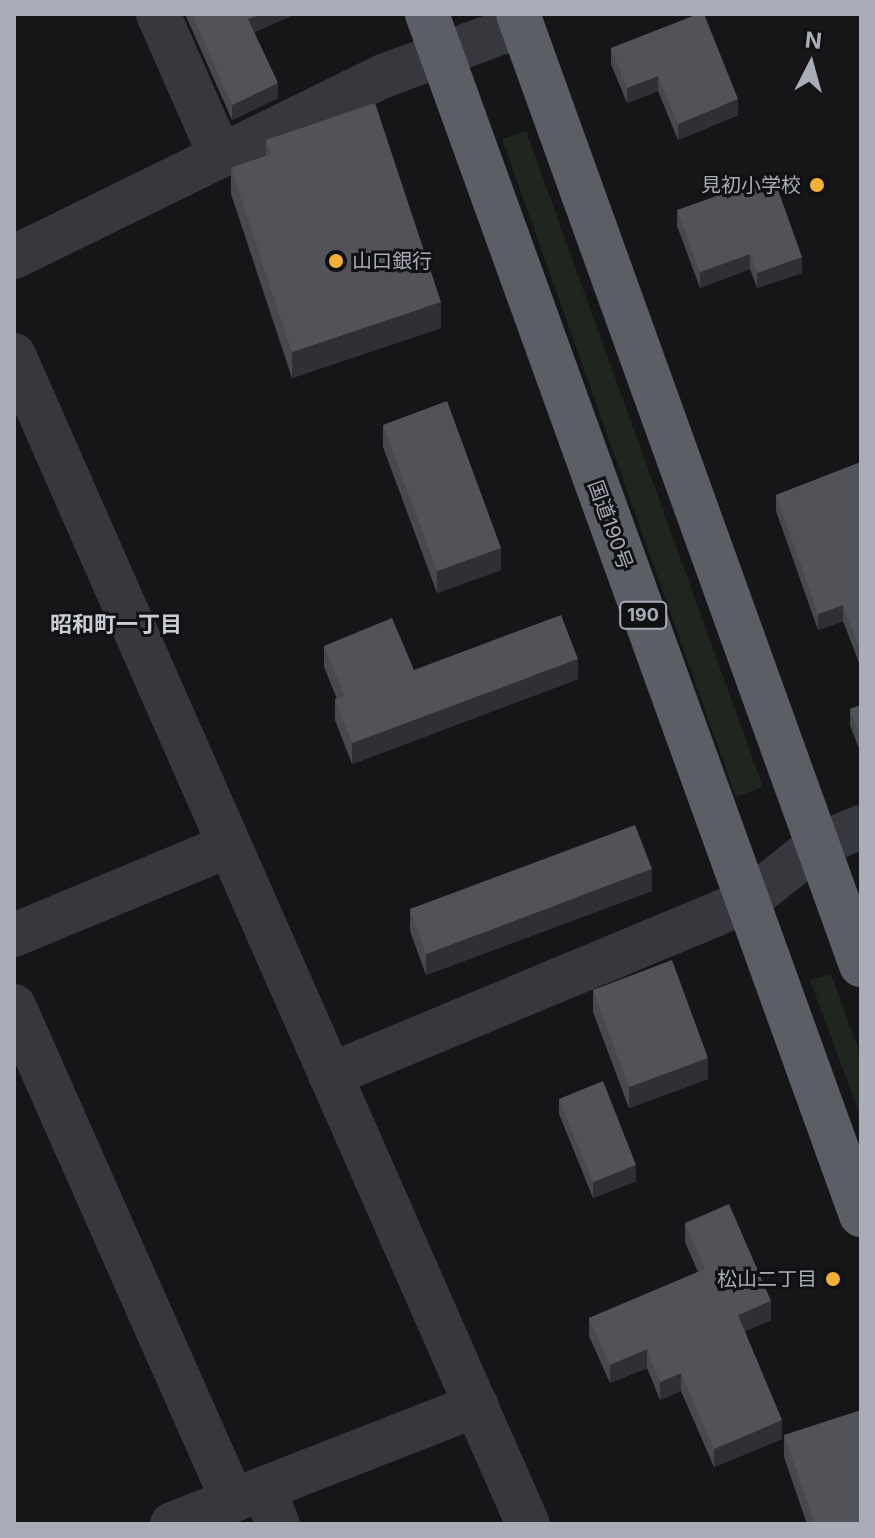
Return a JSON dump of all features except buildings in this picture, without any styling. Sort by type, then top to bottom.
[{"type":"highway","name":"国道190号","points":[[427,14],[861,1215]]},
{"type":"highway","points":[[520,19],[861,965]]},
{"type":"street","points":[[158,14],[219,153]]},
{"type":"street","points":[[14,257],[219,153],[520,19]]},
{"type":"street","points":[[14,355],[528,1524]]},
{"type":"street","points":[[330,1075],[746,902],[818,845],[861,827]]},
{"type":"street","points":[[14,935],[228,846]]},
{"type":"street","points":[[14,1006],[258,1505]]},
{"type":"street","points":[[172,1524],[258,1505],[477,1405]]},
{"type":"shaded area","points":[[526,131],[763,787],[736,797],[502,139]]},
{"type":"shaded area","points":[[831,974],[861,1057],[861,1118],[810,980]]},
{"type":"place","name":"見初小学校","points":[[817,185]]},
{"type":"place","name":"山口銀行","points":[[336,261]]},
{"type":"place","name":"松山二丁目","points":[[833,1279]]},
{"type":"district","name":"昭和町一丁目","points":[[116,625]]}]
